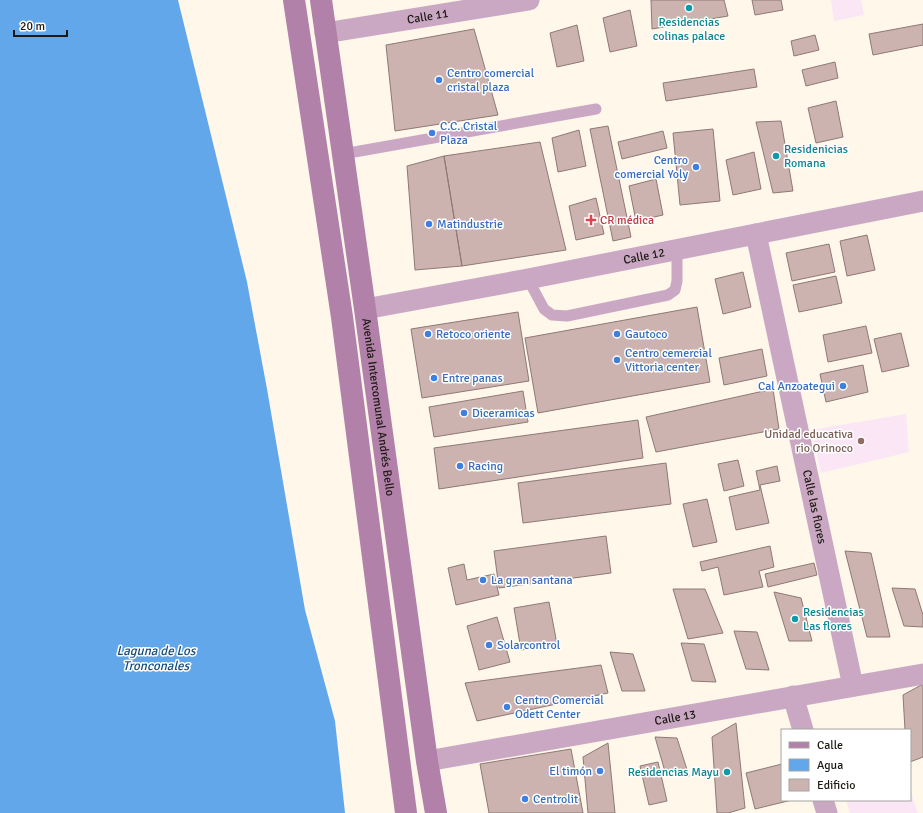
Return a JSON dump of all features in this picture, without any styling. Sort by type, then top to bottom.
[{"type":"main road","name":"Avenida Intercomunal Andrés Bello","points":[[294,0],[342,317],[406,813]]},
{"type":"main road","name":"Avenida Intercomunal Andrés Bello","points":[[321,0],[427,761],[436,813]]},
{"type":"street","name":"Calle 11","points":[[326,33],[529,0]]},
{"type":"street","name":"Calle 12","points":[[365,309],[528,279],[923,201]]},
{"type":"street","name":"Calle las flores","points":[[756,234],[853,686]]},
{"type":"street","name":"Calle 13","points":[[427,761],[923,674]]},
{"type":"street","points":[[793,696],[803,729]]},
{"type":"street","points":[[823,801],[827,813]]},
{"type":"lane","points":[[343,154],[596,109]]},
{"type":"lane","points":[[528,279],[544,309],[552,315],[567,316],[668,295],[675,290],[677,281],[677,249]]},
{"type":"shaded area","points":[[831,0],[861,0],[864,15],[834,21]]},
{"type":"shaded area","name":"Unidad educativa rio Orinoco","points":[[906,414],[909,452],[821,473],[811,430]]},
{"type":"shaded area","points":[[911,793],[918,813],[850,813],[846,801],[911,801]]},
{"type":"water","name":"Laguna de Los Tronconales","points":[[0,0],[178,0],[247,282],[305,610],[335,721],[345,813],[0,813]]},
{"type":"building","name":"Residencias colinas palace","points":[[651,0],[724,0],[728,16],[652,29]]},
{"type":"building","points":[[752,0],[781,0],[783,10],[755,15]]},
{"type":"building","points":[[630,10],[637,46],[610,52],[603,18]]},
{"type":"building","points":[[923,24],[923,45],[873,55],[869,34]]},
{"type":"building","points":[[577,25],[584,61],[557,67],[550,33]]},
{"type":"building","name":"Centro comercial cristal plaza","points":[[474,29],[498,115],[395,131],[386,45]]},
{"type":"building","points":[[815,35],[819,50],[794,56],[791,41]]},
{"type":"building","points":[[835,62],[838,78],[806,86],[802,70]]},
{"type":"building","points":[[754,69],[757,87],[666,101],[663,83]]},
{"type":"building","points":[[836,101],[843,137],[816,143],[808,108]]},
{"type":"building","name":"Residenicias Romana","points":[[781,121],[793,191],[773,193],[756,122]]},
{"type":"building","points":[[608,126],[631,237],[613,241],[590,129]]},
{"type":"building","name":"Centro comercial Yoly","points":[[713,129],[720,201],[680,205],[673,133]]},
{"type":"building","points":[[579,130],[586,166],[558,172],[552,138]]},
{"type":"building","points":[[663,131],[667,148],[622,159],[618,142]]},
{"type":"building","points":[[540,142],[566,250],[462,266],[444,156]]},
{"type":"building","points":[[754,152],[761,189],[733,195],[726,160]]},
{"type":"building","points":[[444,156],[462,266],[415,270],[407,166]]},
{"type":"building","points":[[656,179],[663,215],[636,221],[629,186]]},
{"type":"building","points":[[596,198],[604,234],[576,240],[569,206]]},
{"type":"building","points":[[867,235],[875,270],[847,276],[840,241]]},
{"type":"building","points":[[829,244],[835,272],[792,281],[786,253]]},
{"type":"building","points":[[743,272],[751,307],[723,314],[715,279]]},
{"type":"building","points":[[836,276],[842,303],[799,312],[793,285]]},
{"type":"building","name":"Centro cemercial Vittoria center","points":[[697,307],[710,382],[538,413],[525,338]]},
{"type":"building","points":[[518,312],[529,381],[422,398],[411,329]]},
{"type":"building","points":[[866,326],[872,353],[828,362],[823,335]]},
{"type":"building","points":[[901,333],[909,366],[882,372],[874,339]]},
{"type":"building","points":[[762,349],[767,376],[724,385],[719,358]]},
{"type":"building","points":[[863,365],[868,392],[826,402],[820,374]]},
{"type":"building","points":[[773,389],[779,429],[656,452],[646,417]]},
{"type":"building","points":[[523,391],[528,422],[434,437],[429,407]]},
{"type":"building","points":[[638,420],[643,458],[439,489],[434,448]]},
{"type":"building","points":[[738,460],[744,486],[724,491],[718,464]]},
{"type":"building","points":[[666,463],[671,504],[523,523],[518,483]]},
{"type":"building","points":[[777,466],[780,481],[760,485],[769,523],[736,530],[729,497],[760,490],[756,471]]},
{"type":"building","points":[[707,499],[717,542],[693,547],[683,504]]},
{"type":"building","points":[[606,536],[611,573],[499,588],[494,551]]},
{"type":"building","points":[[770,546],[774,567],[759,571],[763,587],[724,595],[718,567],[702,571],[700,562]]},
{"type":"building","points":[[845,551],[871,553],[890,637],[867,637]]},
{"type":"building","points":[[814,563],[817,575],[768,587],[765,574]]},
{"type":"building","points":[[464,564],[467,580],[494,574],[499,595],[456,605],[448,568]]},
{"type":"building","points":[[892,588],[915,589],[923,615],[923,627],[904,626]]},
{"type":"building","points":[[673,589],[705,589],[723,633],[688,639]]},
{"type":"building","name":"Residencias Las flores","points":[[774,592],[801,598],[812,641],[789,641]]},
{"type":"building","points":[[549,602],[557,644],[521,650],[514,608]]},
{"type":"building","points":[[497,617],[510,662],[479,670],[467,626]]},
{"type":"building","points":[[734,631],[757,632],[769,670],[746,669]]},
{"type":"building","points":[[681,643],[704,644],[716,682],[692,681]]},
{"type":"building","points":[[610,652],[633,654],[645,691],[622,691]]},
{"type":"building","name":"Centro Comercial Odett Center","points":[[601,665],[608,693],[477,721],[465,683]]},
{"type":"building","points":[[923,684],[923,757],[911,762],[911,729],[905,729],[903,695]]},
{"type":"building","name":"Residencias Mayu","points":[[736,723],[745,808],[728,813],[717,813],[712,737]]},
{"type":"building","points":[[655,737],[677,738],[689,776],[666,775]]},
{"type":"building","points":[[608,743],[615,813],[588,813],[583,757]]},
{"type":"building","points":[[571,749],[583,813],[489,813],[480,764]]},
{"type":"building","points":[[658,762],[667,801],[649,805],[640,766]]},
{"type":"building","points":[[781,764],[781,801],[788,801],[755,809],[746,773]]},
{"type":"place","name":"Residencias colinas palace","points":[[689,8]]},
{"type":"place","name":"Centro comercial cristal plaza","points":[[439,80]]},
{"type":"place","name":"C.C. Cristal Plaza","points":[[432,133]]},
{"type":"place","name":"Residenicias Romana","points":[[776,156]]},
{"type":"place","name":"Centro comercial Yoly","points":[[696,167]]},
{"type":"place","name":"CR médica","points":[[591,220]]},
{"type":"place","name":"Matindustrie","points":[[429,224]]},
{"type":"place","name":"Retoco oriente","points":[[428,334]]},
{"type":"place","name":"Gautoco","points":[[617,334]]},
{"type":"place","name":"Centro cemercial Vittoria center","points":[[617,360]]},
{"type":"place","name":"Entre panas","points":[[434,378]]},
{"type":"place","name":"Cal Anzoategui","points":[[843,386]]},
{"type":"place","name":"Diceramicas","points":[[464,413]]},
{"type":"place","name":"Unidad educativa rio Orinoco","points":[[861,441]]},
{"type":"place","name":"Racing","points":[[460,466]]},
{"type":"place","name":"La gran santana","points":[[483,580]]},
{"type":"place","name":"Residencias Las flores","points":[[795,619]]},
{"type":"place","name":"Solarcontrol","points":[[489,645]]},
{"type":"place","name":"Centro Comercial Odett Center","points":[[507,707]]},
{"type":"place","name":"El timón","points":[[600,771]]},
{"type":"place","name":"Residencias Mayu","points":[[727,772]]},
{"type":"place","name":"Centrolit","points":[[525,799]]}]
